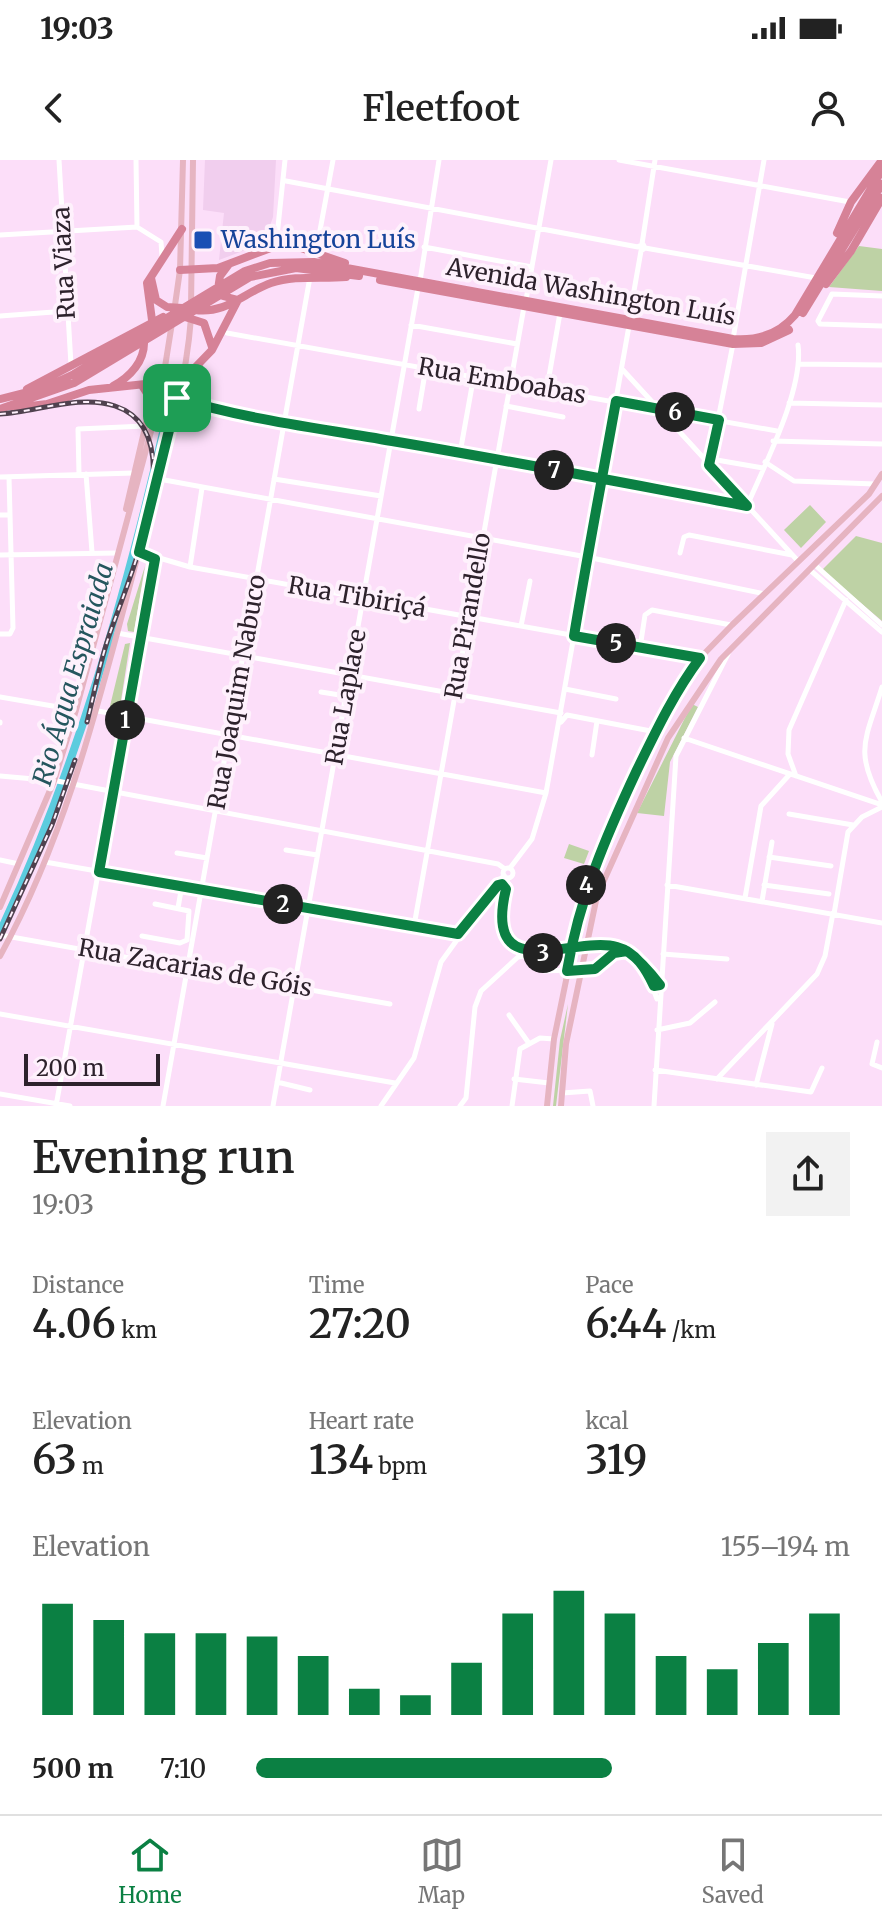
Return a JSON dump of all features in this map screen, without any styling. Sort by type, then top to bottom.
[{"type":"highway","points":[[819,276],[851,202],[882,160]]},
{"type":"highway","name":"Avenida Washington Luís","points":[[733,342],[763,337],[781,329],[795,315],[882,170]]},
{"type":"highway","name":"Avenida Washington Luís","points":[[1,405],[64,388],[224,282],[257,266],[288,261],[748,345],[780,337],[812,300],[882,184]]},
{"type":"highway","points":[[812,300],[851,251],[882,198]]},
{"type":"highway","points":[[152,320],[146,293],[151,278],[182,229]]},
{"type":"highway","points":[[185,270],[230,263],[276,246],[316,252],[353,272]]},
{"type":"highway","points":[[230,263],[220,276],[218,289],[223,296],[238,300]]},
{"type":"highway","points":[[12,397],[152,320],[174,312],[216,311],[270,283],[353,272]]},
{"type":"highway","points":[[151,278],[156,300],[174,312]]},
{"type":"highway","points":[[174,411],[212,350],[238,300]]},
{"type":"highway","name":"Avenida Washington Luís","points":[[525,304],[560,313],[629,322]]},
{"type":"highway","points":[[191,313],[209,329],[212,350]]},
{"type":"highway","points":[[109,388],[127,377],[140,361],[143,338],[133,330]]},
{"type":"highway","name":"Avenida Washington Luís","points":[[1,405],[12,397],[62,380],[114,356]]},
{"type":"highway","points":[[1,405],[38,406],[89,390],[162,387],[181,381],[200,366]]},
{"type":"highway","points":[[142,387],[148,390],[152,401]]},
{"type":"main road","points":[[180,398],[191,313],[182,229],[183,160]]},
{"type":"main road","points":[[0,907],[55,781],[162,387],[174,312],[185,270],[193,160]]},
{"type":"main road","points":[[126,524],[124,516],[145,426],[152,401],[162,387]]},
{"type":"main road","points":[[0,956],[45,862],[98,711],[174,411]]},
{"type":"main road","points":[[547,1106],[554,1039],[570,949],[592,870],[671,700],[700,658],[876,484],[882,474]]},
{"type":"main road","points":[[561,1106],[566,1044],[585,946],[613,856],[668,738],[712,670],[882,496]]},
{"type":"street","name":"Rua Viaza","points":[[59,160],[71,366]]},
{"type":"street","points":[[136,160],[137,227]]},
{"type":"street","points":[[276,246],[286,181],[285,160]]},
{"type":"street","points":[[316,252],[333,160]]},
{"type":"street","name":"Rua Laplace","points":[[273,1106],[439,160]]},
{"type":"street","name":"Rua Pirandello","points":[[414,926],[551,160]]},
{"type":"street","points":[[619,160],[655,162],[851,202]]},
{"type":"street","points":[[710,462],[764,160]]},
{"type":"street","points":[[381,1106],[414,1058],[435,978],[458,934],[532,839],[546,793],[622,369],[655,162]]},
{"type":"street","points":[[286,181],[538,230],[819,276]]},
{"type":"street","points":[[0,235],[137,227],[161,242],[164,252],[159,264]]},
{"type":"street","points":[[424,247],[532,267]]},
{"type":"street","name":"Rua Joaquim Nabuco","points":[[163,1106],[310,277]]},
{"type":"street","points":[[882,296],[832,294],[818,321],[820,324],[882,326]]},
{"type":"street","points":[[0,316],[67,311]]},
{"type":"street","points":[[547,388],[560,313]]},
{"type":"street","points":[[411,325],[517,344]]},
{"type":"street","name":"Rua Emboabas","points":[[227,333],[777,431]]},
{"type":"street","points":[[747,506],[789,403],[800,364],[798,345]]},
{"type":"street","points":[[800,364],[882,365]]},
{"type":"street","points":[[419,409],[426,367]]},
{"type":"street","points":[[622,369],[798,561]]},
{"type":"street","points":[[460,453],[474,375]]},
{"type":"street","points":[[180,398],[223,413],[391,440],[747,506]]},
{"type":"street","points":[[789,403],[882,405]]},
{"type":"street","points":[[506,406],[563,417]]},
{"type":"street","points":[[79,474],[77,433],[81,428],[145,426]]},
{"type":"street","points":[[773,441],[882,444]]},
{"type":"street","points":[[710,462],[764,465],[794,481],[876,484]]},
{"type":"street","points":[[0,477],[134,473]]},
{"type":"street","points":[[86,474],[92,552]]},
{"type":"street","points":[[0,634],[10,634],[13,628],[9,477]]},
{"type":"street","points":[[159,479],[587,557],[765,594]]},
{"type":"street","points":[[274,479],[381,496]]},
{"type":"street","points":[[190,567],[202,488]]},
{"type":"street","points":[[0,515],[10,515]]},
{"type":"street","points":[[680,553],[684,537],[689,535],[792,555]]},
{"type":"street","name":"Rua Tibiriçá","points":[[139,552],[190,567],[700,658]]},
{"type":"street","points":[[0,555],[117,553]]},
{"type":"street","points":[[56,1105],[155,559]]},
{"type":"street","name":"Rua Tibiriçá","points":[[136,560],[155,559]]},
{"type":"street","points":[[813,568],[882,632]]},
{"type":"street","points":[[813,568],[882,625]]},
{"type":"street","points":[[521,626],[530,581]]},
{"type":"street","points":[[793,775],[788,754],[789,730],[846,600]]},
{"type":"street","points":[[640,648],[645,615],[652,610],[732,625]]},
{"type":"street","points":[[117,633],[561,713]]},
{"type":"street","points":[[654,1106],[657,986],[663,954],[674,767],[684,738],[730,650]]},
{"type":"street","points":[[882,687],[863,755],[868,776],[882,805]]},
{"type":"street","points":[[565,689],[616,699]]},
{"type":"street","points":[[321,692],[346,696]]},
{"type":"street","points":[[0,697],[76,710]]},
{"type":"street","points":[[98,711],[546,793]]},
{"type":"street","points":[[558,727],[567,715],[656,732]]},
{"type":"street","points":[[592,755],[597,721]]},
{"type":"street","points":[[684,738],[882,805]]},
{"type":"street","points":[[745,898],[761,806],[793,775]]},
{"type":"street","points":[[0,776],[72,784],[498,864],[507,873],[502,924],[516,945],[542,969],[581,971],[602,967],[610,956],[627,951]]},
{"type":"street","points":[[717,1079],[822,966],[845,843],[853,825],[882,805]]},
{"type":"street","points":[[789,814],[853,825]]},
{"type":"street","points":[[762,901],[772,842]]},
{"type":"street","points":[[286,850],[317,855]]},
{"type":"street","points":[[177,853],[207,858]]},
{"type":"street","points":[[769,857],[831,866]]},
{"type":"street","points":[[0,860],[19,864]]},
{"type":"street","points":[[45,862],[458,934]]},
{"type":"street","points":[[498,885],[502,884],[506,889]]},
{"type":"street","points":[[178,908],[182,885]]},
{"type":"street","points":[[667,885],[882,923]]},
{"type":"street","points":[[764,885],[829,894]]},
{"type":"street","points":[[142,936],[185,942],[190,912],[155,904]]},
{"type":"street","name":"Rua Zacarias de Góis","points":[[0,935],[390,1004]]},
{"type":"street","points":[[516,945],[536,953]]},
{"type":"street","points":[[607,945],[610,956]]},
{"type":"street","points":[[463,1106],[475,1007],[481,991],[496,974],[525,954],[607,945],[627,951],[642,963],[657,986]]},
{"type":"street","points":[[542,969],[541,960],[546,953]]},
{"type":"street","points":[[663,954],[727,959]]},
{"type":"street","points":[[652,977],[661,971]]},
{"type":"street","points":[[657,1030],[690,1023],[715,1002]]},
{"type":"street","points":[[0,1014],[395,1083]]},
{"type":"street","points":[[509,1015],[528,1042]]},
{"type":"street","points":[[756,1085],[773,1021]]},
{"type":"street","points":[[512,1106],[517,1053],[528,1042],[554,1039]]},
{"type":"street","points":[[877,1042],[872,1064],[882,1068]]},
{"type":"street","points":[[655,1070],[813,1092],[822,1068]]},
{"type":"street","points":[[514,1079],[549,1083]]},
{"type":"street","points":[[277,1082],[310,1090]]},
{"type":"street","points":[[562,1093],[590,1091],[593,1106]]},
{"type":"street","points":[[0,1094],[70,1106]]},
{"type":"shaded area","points":[[205,160],[276,160],[273,217],[264,243],[219,260],[224,213],[203,210]]},
{"type":"green space","points":[[859,246],[882,249],[882,291],[829,287]]},
{"type":"green space","points":[[810,505],[826,522],[801,548],[784,530]]},
{"type":"green space","points":[[856,536],[882,543],[882,621],[822,570]]},
{"type":"green space","points":[[145,566],[134,632],[128,631],[127,624]]},
{"type":"green space","points":[[130,643],[120,707],[110,706],[125,644]]},
{"type":"green space","points":[[692,704],[698,707],[670,762],[664,816],[637,813]]},
{"type":"green space","points":[[569,844],[589,851],[584,864],[564,858]]},
{"type":"green space","points":[[568,1004],[556,1106],[553,1106],[560,1040]]},
{"type":"waterway","name":"Rio Água Espraiada","points":[[0,932],[28,870],[76,745],[116,616],[166,420]]},
{"type":"railway","points":[[0,414],[73,403],[101,403],[115,406],[139,422],[151,446],[153,478],[149,513],[105,649],[87,722]]},
{"type":"railway","points":[[0,939],[52,825],[75,760]]},
{"type":"place","name":"Washington Luís","points":[[203,240]]},
{"type":"route","points":[[177,398],[139,552],[155,559],[99,872],[458,934],[502,884],[506,889],[501,910],[502,924],[516,945],[536,953],[546,953],[570,949],[585,946],[593,945],[619,947],[627,951],[642,963],[654,986],[660,985],[647,967],[636,958],[627,951],[614,953],[602,967],[567,971],[570,949],[577,916],[592,870],[671,700],[700,658],[574,636],[587,557],[602,479],[616,401],[719,420],[709,465],[747,506],[602,479],[391,440],[223,413],[177,398]]}]
